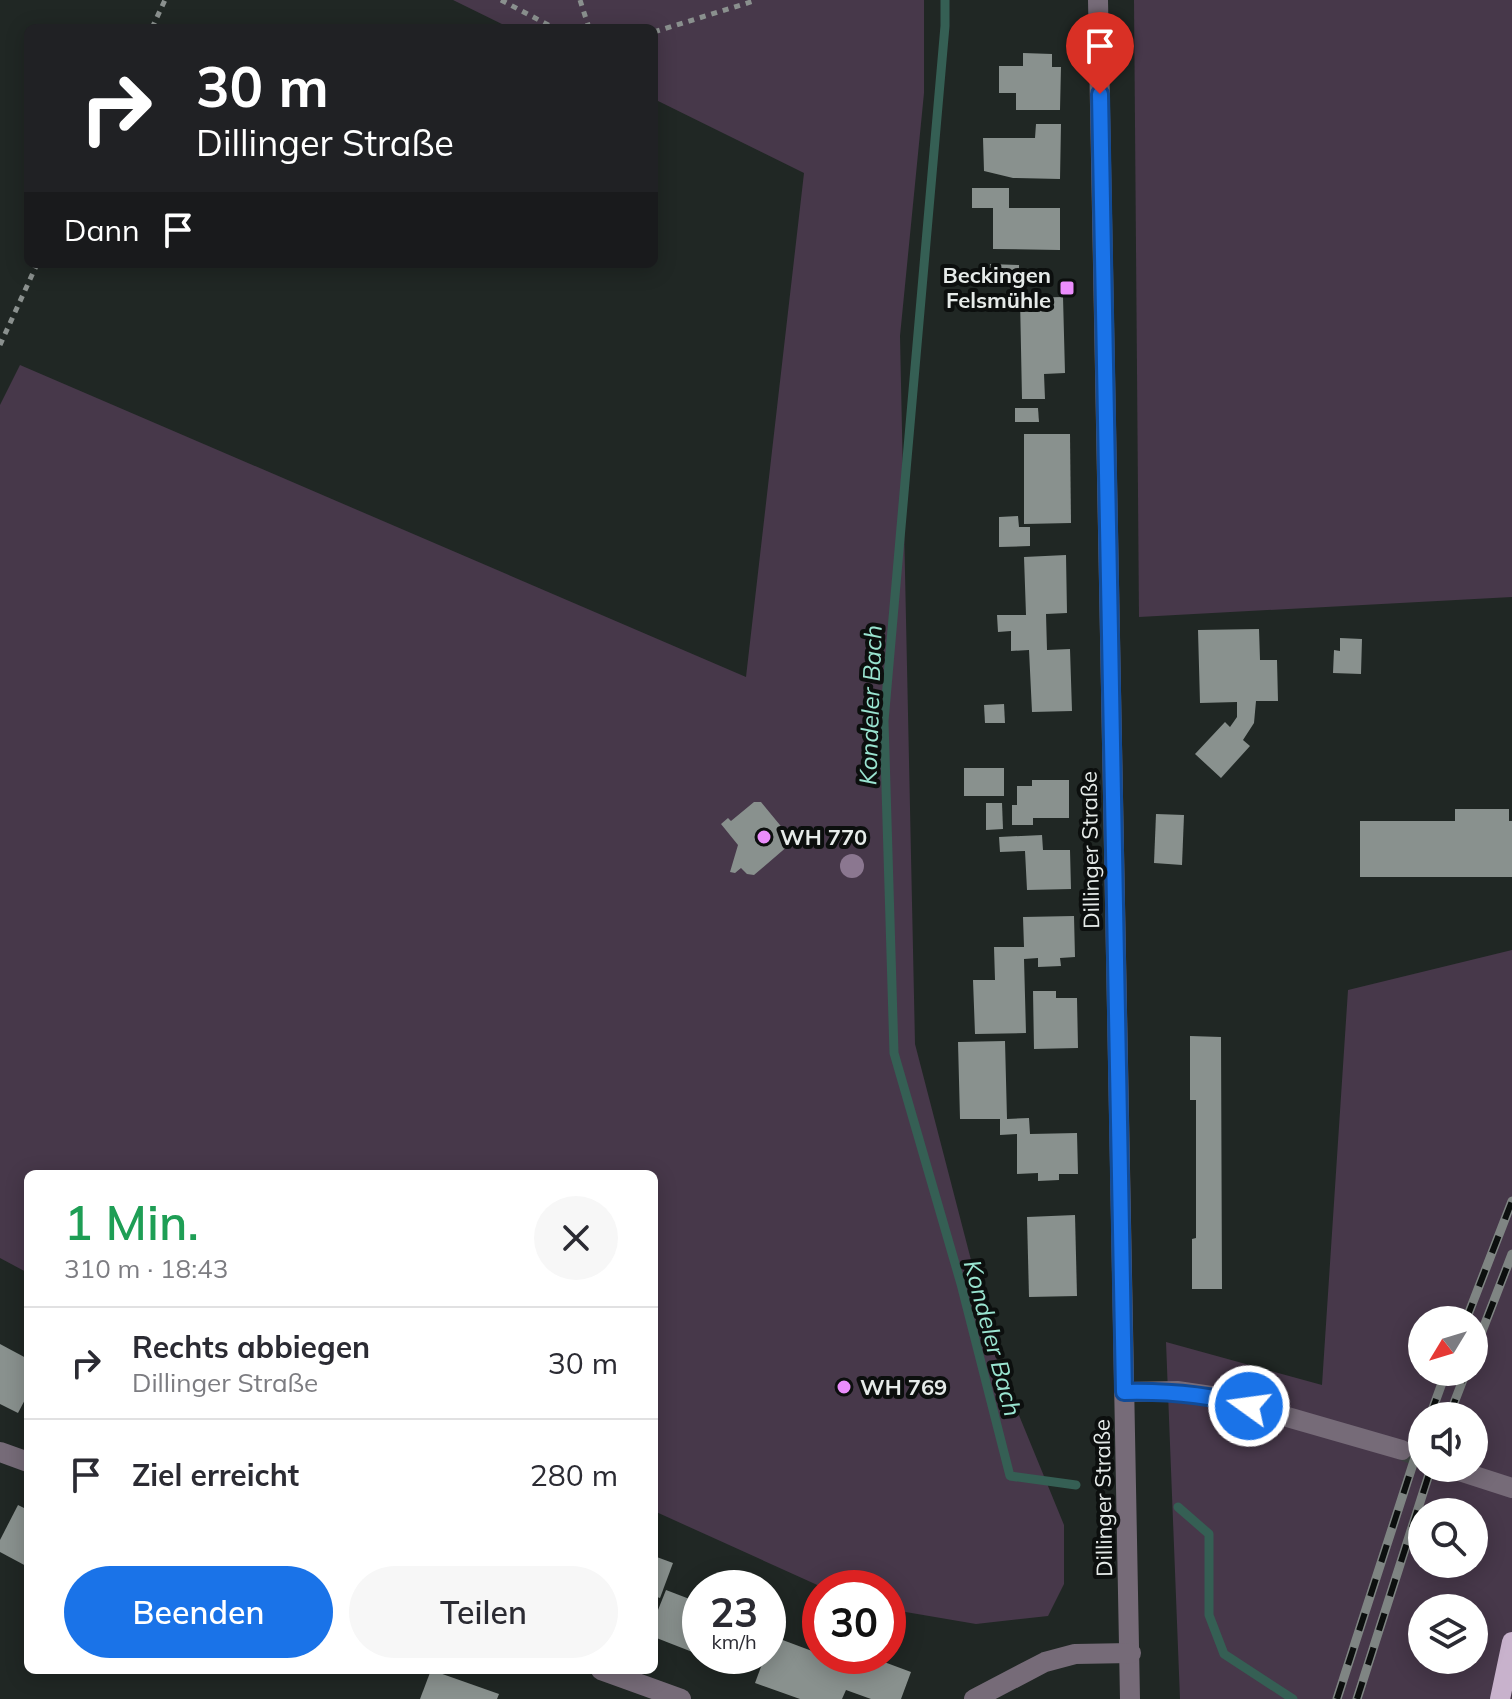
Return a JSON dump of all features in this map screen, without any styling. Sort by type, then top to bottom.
[{"type":"main road","points":[[1500,1699],[1512,1642]]},
{"type":"street","name":"Dillinger Straße","points":[[1098,0],[1130,1699]]},
{"type":"street","points":[[1124,1392],[1177,1391],[1218,1397],[1402,1450]]},
{"type":"street","points":[[0,1452],[24,1461]]},
{"type":"street","points":[[1488,1480],[1512,1488]]},
{"type":"street","points":[[974,1699],[1045,1662],[1075,1654],[1131,1653]]},
{"type":"street","points":[[612,1674],[681,1699]]},
{"type":"path","points":[[154,24],[165,0]]},
{"type":"path","points":[[501,0],[546,24]]},
{"type":"path","points":[[580,0],[588,24]]},
{"type":"path","points":[[658,31],[757,0]]},
{"type":"path","points":[[0,345],[35,268]]},
{"type":"shaded area","points":[[453,0],[924,0],[924,93],[900,336],[915,1044],[998,1364],[1064,1525],[1064,1584],[1048,1616],[976,1624],[906,1612],[906,1570],[802,1570],[802,1578],[658,1513],[658,1170],[24,1170],[24,1271],[0,1258],[0,405],[20,365],[746,677],[804,173],[658,101],[658,24],[502,24]]},
{"type":"shaded area","points":[[1134,0],[1512,0],[1512,597],[1139,617]]},
{"type":"shaded area","points":[[1512,950],[1512,1699],[1180,1699],[1166,1342],[1322,1385],[1348,990]]},
{"type":"building","points":[[1023,53],[1052,54],[1052,67],[1061,67],[1060,110],[1016,110],[1016,93],[999,93],[999,66],[1023,66]]},
{"type":"building","points":[[1036,124],[1061,124],[1060,179],[1013,178],[984,171],[983,138],[1035,138]]},
{"type":"building","points":[[972,188],[1009,188],[1009,208],[1060,208],[1060,250],[993,249],[993,208],[972,208]]},
{"type":"building","points":[[990,264],[1019,265],[1019,283],[990,282]]},
{"type":"building","points":[[1063,297],[1065,373],[1044,374],[1045,399],[1022,399],[1020,298]]},
{"type":"building","points":[[1015,408],[1038,408],[1039,422],[1015,422]]},
{"type":"building","points":[[1024,434],[1070,434],[1071,523],[1024,524]]},
{"type":"building","points":[[1018,516],[1019,527],[1030,527],[1030,546],[999,547],[999,517]]},
{"type":"building","points":[[1066,555],[1067,613],[1046,614],[1047,650],[1070,649],[1072,711],[1032,712],[1029,650],[1011,651],[1011,631],[998,632],[997,615],[1026,615],[1024,557]]},
{"type":"building","points":[[1259,629],[1260,660],[1277,660],[1278,701],[1256,701],[1254,723],[1243,740],[1250,746],[1221,778],[1195,754],[1225,722],[1230,727],[1237,717],[1237,702],[1200,703],[1198,630]]},
{"type":"building","points":[[1340,638],[1362,639],[1361,674],[1333,673],[1334,650],[1340,651]]},
{"type":"building","points":[[1004,704],[1005,723],[985,723],[984,705]]},
{"type":"building","points":[[964,768],[1004,768],[1004,796],[964,796]]},
{"type":"building","points":[[1032,780],[1069,780],[1069,818],[1033,818],[1033,825],[1012,825],[1012,805],[1017,805],[1017,786],[1032,786]]},
{"type":"building","name":"WH 770","points":[[754,802],[761,802],[789,836],[800,839],[798,847],[789,845],[754,875],[747,874],[741,868],[735,873],[730,872],[738,845],[721,824],[728,818],[731,821]]},
{"type":"building","points":[[986,803],[1002,803],[1003,829],[986,830]]},
{"type":"building","points":[[1455,809],[1509,809],[1509,821],[1512,821],[1512,877],[1360,877],[1360,821],[1455,821]]},
{"type":"building","points":[[1156,814],[1184,815],[1182,865],[1154,863]]},
{"type":"building","points":[[1042,835],[1043,850],[1070,850],[1071,889],[1027,890],[1025,851],[1000,852],[999,837]]},
{"type":"building","points":[[1074,916],[1075,957],[1060,958],[1061,966],[1038,967],[1038,958],[1024,959],[1026,1033],[975,1034],[973,980],[995,980],[994,947],[1024,947],[1023,917]]},
{"type":"building","points":[[1033,991],[1056,991],[1056,998],[1077,998],[1078,1048],[1034,1049]]},
{"type":"building","points":[[1190,1036],[1221,1037],[1222,1289],[1192,1289],[1192,1239],[1196,1238],[1196,1100],[1190,1100]]},
{"type":"building","points":[[1005,1041],[1007,1119],[1029,1118],[1030,1134],[1077,1133],[1078,1174],[1059,1174],[1059,1180],[1038,1181],[1038,1173],[1017,1174],[1017,1134],[1000,1135],[1000,1119],[960,1119],[958,1042]]},
{"type":"building","points":[[1075,1215],[1077,1296],[1029,1297],[1027,1217]]},
{"type":"building","points":[[0,1344],[24,1357],[24,1402],[18,1413],[0,1404]]},
{"type":"building","points":[[18,1505],[24,1508],[24,1565],[0,1552],[0,1540]]},
{"type":"building","points":[[658,1557],[673,1563],[658,1597]]},
{"type":"building","points":[[666,1590],[682,1596],[682,1648],[658,1639],[658,1610]]},
{"type":"building","points":[[786,1641],[802,1647],[802,1674],[911,1672],[901,1699],[871,1699],[846,1690],[842,1699],[800,1699],[755,1683],[758,1674],[786,1674]]},
{"type":"building","points":[[429,1674],[442,1674],[499,1694],[497,1699],[420,1699]]},
{"type":"waterway","name":"Kondeler Bach","points":[[945,0],[884,721],[894,1053],[961,1284],[1010,1476],[1076,1485]]},
{"type":"waterway","name":"Kondeler Bach","points":[[1178,1507],[1209,1534],[1209,1615],[1224,1654],[1293,1699]]},
{"type":"tunnel","points":[[1402,1450],[1408,1452]]},
{"type":"railway","points":[[1471,1306],[1512,1201]]},
{"type":"railway","points":[[1488,1316],[1512,1254]]},
{"type":"railway","points":[[1435,1402],[1441,1386]]},
{"type":"railway","points":[[1454,1402],[1461,1386]]},
{"type":"railway","points":[[1337,1699],[1408,1479]]},
{"type":"railway","points":[[1357,1699],[1427,1482]]},
{"type":"place","name":"Beckingen Felsmühle","points":[[1067,288]]},
{"type":"place","name":"WH 770","points":[[764,837]]},
{"type":"place","name":"WH 769","points":[[844,1387]]},
{"type":"route","points":[[1100,94],[1124,1392],[1177,1391],[1218,1397],[1249,1406]]}]
